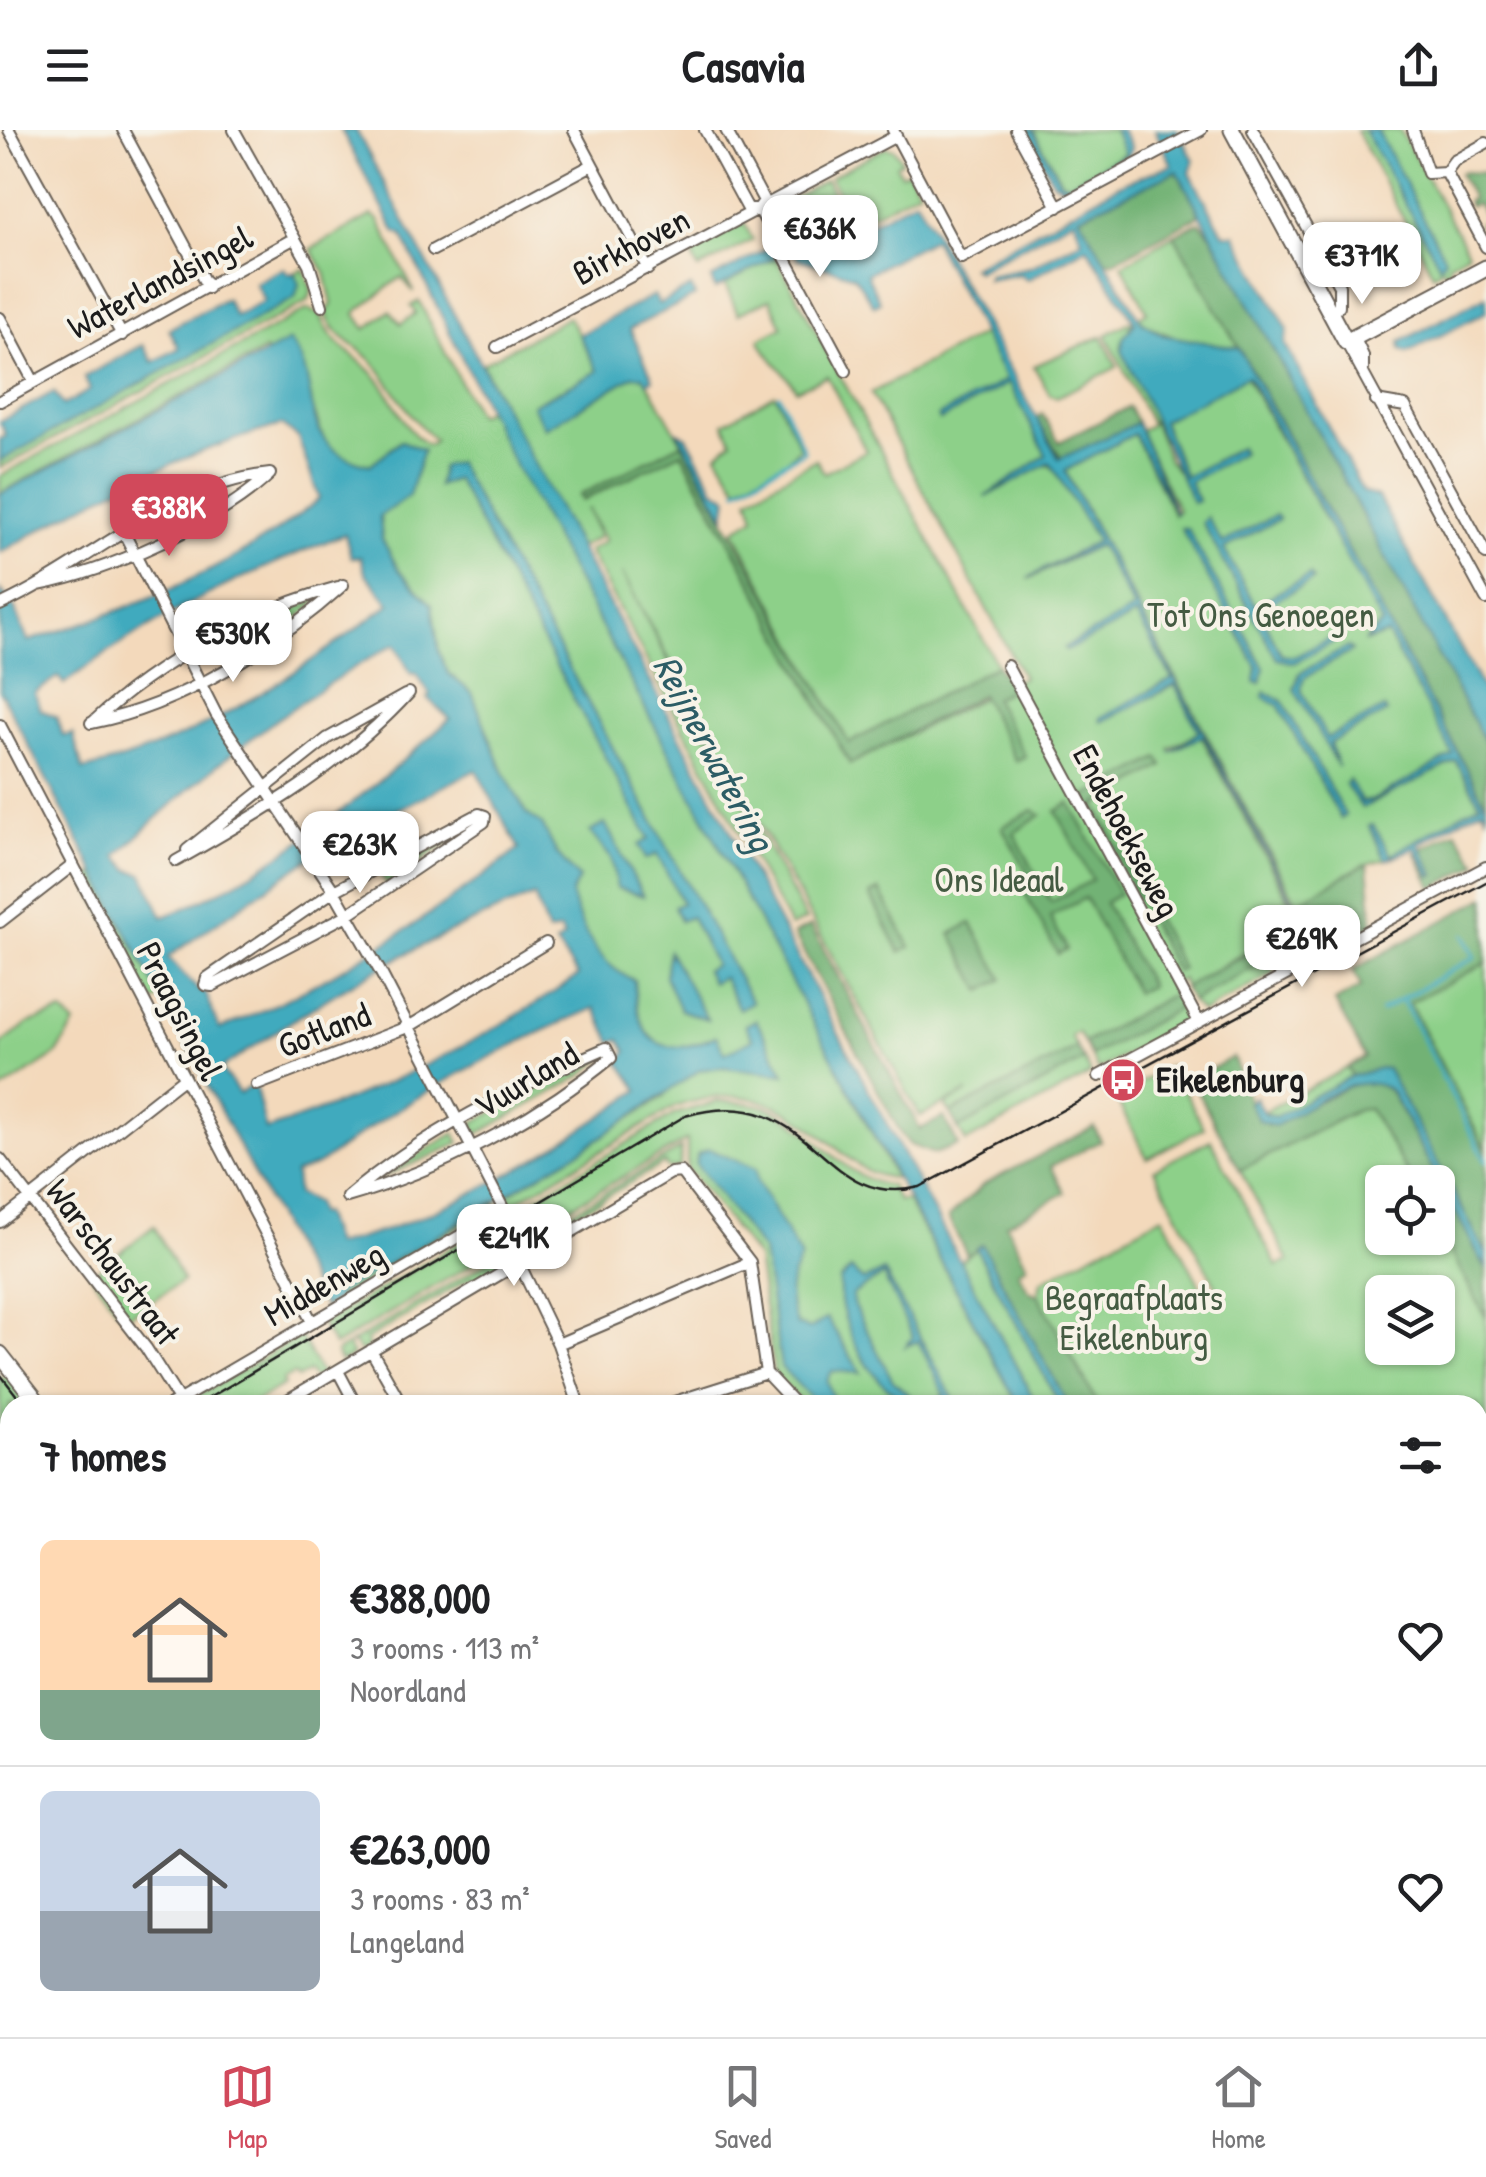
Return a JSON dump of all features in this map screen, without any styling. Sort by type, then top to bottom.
[{"type":"street","points":[[9,130],[122,334]]},
{"type":"street","points":[[123,130],[208,288]]},
{"type":"street","points":[[234,130],[309,264],[321,304]]},
{"type":"street","points":[[574,130],[648,269]]},
{"type":"street","points":[[705,130],[748,209],[758,209]]},
{"type":"street","points":[[726,130],[764,200],[758,209]]},
{"type":"street","points":[[1016,130],[1058,207]]},
{"type":"street","points":[[895,133],[961,258],[1201,130]]},
{"type":"street","points":[[1232,130],[1330,314],[1351,340],[1376,400],[1486,599]]},
{"type":"street","points":[[1253,130],[1339,286],[1339,306],[1330,314]]},
{"type":"street","points":[[1413,130],[1428,172],[1446,172]]},
{"type":"street","name":"Birkhoven","points":[[497,347],[895,133]]},
{"type":"street","points":[[1446,172],[1454,161],[1486,143]]},
{"type":"street","points":[[433,250],[592,166]]},
{"type":"street","points":[[1446,172],[1486,247]]},
{"type":"street","points":[[758,209],[846,371]]},
{"type":"street","name":"Waterlandsingel","points":[[0,400],[293,239]]},
{"type":"street","points":[[1351,340],[1486,268]]},
{"type":"street","points":[[0,318],[34,382]]},
{"type":"street","points":[[1376,400],[1405,406],[1486,554]]},
{"type":"street","points":[[5,602],[122,531],[201,494],[270,474],[208,515],[133,552],[66,580],[37,586]]},
{"type":"street","name":"Gotland","points":[[122,531],[216,714],[334,891],[442,1088]]},
{"type":"street","points":[[344,586],[319,607],[199,682],[116,718],[91,724],[185,656],[311,594],[344,586]]},
{"type":"street","name":"Endehoekseweg","points":[[1008,666],[1198,1022]]},
{"type":"street","points":[[409,693],[387,717],[277,801],[176,861],[264,784],[328,738],[409,693]]},
{"type":"street","name":"Praagsingel","points":[[0,725],[312,1322]]},
{"type":"street","points":[[479,814],[485,816],[484,822],[347,914],[212,986],[204,985],[207,978],[334,891],[479,814]]},
{"type":"street","points":[[0,922],[73,864]]},
{"type":"street","points":[[1099,1076],[1486,867]]},
{"type":"street","name":"Gotland","points":[[257,1085],[410,1026],[546,943]]},
{"type":"street","name":"Vuurland","points":[[606,1048],[612,1058],[536,1110],[473,1144],[428,1167],[348,1197],[415,1146],[460,1120],[606,1048]]},
{"type":"street","points":[[0,1222],[184,1078]]},
{"type":"street","name":"Vuurland","points":[[442,1088],[503,1204]]},
{"type":"street","name":"Warschaustraat","points":[[0,1159],[124,1319],[170,1395]]},
{"type":"street","points":[[296,1395],[671,1172],[681,1172],[750,1262],[766,1372],[787,1395]]},
{"type":"street","name":"Middenweg","points":[[189,1395],[503,1204]]},
{"type":"street","points":[[558,1344],[750,1262]]},
{"type":"street","points":[[518,1263],[558,1344],[575,1395]]},
{"type":"street","points":[[371,1350],[396,1395]]},
{"type":"street","points":[[0,1354],[32,1395]]},
{"type":"street","points":[[338,1371],[351,1395]]},
{"type":"street","points":[[696,1395],[766,1372]]},
{"type":"green space","points":[[1033,130],[1114,130],[1126,153],[1069,184],[1061,181]]},
{"type":"green space","points":[[1356,130],[1400,130],[1468,252],[1449,264],[1451,280],[1444,268],[1433,274]]},
{"type":"green space","points":[[886,147],[894,149],[902,161],[896,165],[901,174],[908,171],[919,190],[854,224],[830,177]]},
{"type":"green space","points":[[1176,170],[1199,211],[1197,217],[1113,262],[1105,260],[1078,217]]},
{"type":"green space","points":[[1484,173],[1486,219],[1477,203],[1470,206],[1467,201],[1472,198],[1459,174]]},
{"type":"green space","points":[[826,180],[838,204],[792,229],[780,205]]},
{"type":"green space","points":[[372,215],[379,220],[414,292],[401,277],[355,313],[366,329],[390,311],[401,324],[416,313],[411,306],[419,301],[477,415],[488,409],[720,838],[895,1178],[865,1170],[783,1109],[745,1097],[724,1097],[675,1107],[514,1203],[508,1200],[506,1196],[665,1096],[660,1073],[343,495],[401,441],[370,465],[331,449],[305,389],[265,350],[0,493],[0,476],[308,309],[321,315],[338,343],[379,380],[413,432],[428,445],[435,440],[373,362],[335,329],[326,313],[332,304],[325,273],[311,249]]},
{"type":"green space","points":[[1199,222],[1212,236],[1486,744],[1486,805],[1252,371],[1174,235]]},
{"type":"green space","points":[[744,223],[753,240],[698,269],[693,259],[696,248]]},
{"type":"green space","points":[[1174,235],[1239,348],[1185,340],[1157,330],[1138,317],[1147,311],[1122,265]]},
{"type":"green space","points":[[776,257],[997,665],[849,744],[734,530],[755,517],[749,498],[816,459],[824,473],[866,451],[827,376],[796,390],[763,346],[759,339],[782,327],[770,299],[738,314],[725,284]]},
{"type":"green space","points":[[304,269],[312,291],[308,301],[0,468],[0,461],[294,298],[298,284],[294,273]]},
{"type":"green space","name":"Ons Ideaal","points":[[569,317],[598,371],[533,404],[545,428],[633,376],[644,376],[682,443],[580,495],[582,501],[681,452],[850,764],[1023,677],[871,393],[984,333],[1006,380],[939,419],[1008,382],[1046,451],[1045,464],[1057,469],[1097,541],[1028,579],[1099,545],[1134,609],[1066,650],[1136,614],[1172,679],[1101,722],[1175,685],[1199,732],[1170,748],[1172,751],[1201,736],[1299,920],[1184,988],[1182,979],[1170,985],[1174,994],[1084,1043],[1078,1032],[1071,1036],[1077,1048],[950,1113],[945,1105],[968,1092],[920,1116],[622,573],[806,920],[790,927],[588,551],[605,541],[587,508],[599,537],[577,549],[482,364]]},
{"type":"green space","points":[[1133,320],[1121,348],[1151,411],[1154,421],[1150,422],[1106,335]]},
{"type":"green space","points":[[1102,336],[1117,367],[1057,397],[1050,395],[1034,366]]},
{"type":"green space","name":"Tot Ons Genoegen","points":[[1245,375],[1383,624],[1364,642],[1387,634],[1454,755],[1373,800],[1360,801],[1362,808],[1456,760],[1480,804],[1391,855],[1371,825],[1386,859],[1363,865],[1297,903],[1065,471],[1134,434],[1174,515],[1178,510],[1139,431],[1154,423],[1168,459],[1198,500],[1188,482],[1242,452],[1239,448],[1185,477],[1162,421]]},
{"type":"green space","points":[[775,394],[800,448],[786,461],[738,487],[717,454],[732,441],[724,423]]},
{"type":"green space","points":[[1129,407],[1137,423],[1063,461],[1036,418],[1042,414],[1059,442]]},
{"type":"green space","points":[[682,443],[849,743],[997,665],[1011,689],[994,699],[1025,756],[1016,761],[981,695],[850,764],[682,452],[582,500],[579,496]]},
{"type":"green space","points":[[323,596],[305,613],[231,657],[225,641]]},
{"type":"green space","points":[[1159,758],[1163,766],[1097,805],[1182,969],[1176,972],[1085,797]]},
{"type":"green space","points":[[1070,803],[1119,894],[1105,903],[1150,986],[1136,993],[1085,898],[1050,917],[1067,949],[1058,954],[1025,894],[1036,888],[1002,827],[1033,810],[1041,815],[1014,833],[1051,902],[1092,880],[1056,811]]},
{"type":"green space","points":[[480,820],[387,885],[379,872]]},
{"type":"green space","points":[[1456,831],[1478,864],[1433,888],[1415,852],[1434,875],[1421,849]]},
{"type":"green space","points":[[1368,865],[1373,923],[1330,946],[1318,944],[1297,903]]},
{"type":"green space","points":[[95,874],[162,998],[151,1003],[85,879]]},
{"type":"green space","points":[[880,890],[910,947],[900,952],[870,895]]},
{"type":"green space","points":[[1486,897],[1486,963],[1409,1003],[1486,1150],[1486,1253],[1455,1196],[1455,1165],[1438,1165],[1387,1070],[1352,1076],[1347,1068],[1365,1057],[1335,1002],[1361,987],[1353,970]]},
{"type":"green space","points":[[971,923],[1003,979],[982,991],[951,934]]},
{"type":"green space","points":[[811,926],[920,1129],[944,1117],[958,1145],[934,1154],[910,1145],[901,1134],[794,934]]},
{"type":"green space","points":[[1260,947],[1267,960],[1191,1002],[1184,988]]},
{"type":"green space","points":[[1267,960],[1275,973],[1202,1013],[1191,1002]]},
{"type":"green space","points":[[1486,963],[1486,1150],[1409,1002]]},
{"type":"green space","points":[[1174,994],[1181,1007],[1091,1056],[1084,1043]]},
{"type":"green space","points":[[1181,1007],[1184,1023],[1098,1070],[1091,1056]]},
{"type":"green space","points":[[63,1012],[75,1025],[56,1055],[0,1091],[0,1045],[29,1023]]},
{"type":"green space","points":[[1077,1048],[1084,1060],[958,1129],[950,1113]]},
{"type":"green space","points":[[605,1057],[583,1075],[478,1134],[472,1123],[580,1069],[579,1065]]},
{"type":"green space","points":[[1233,1057],[1249,1100],[1268,1126],[1358,1082],[1370,1080],[1390,1091],[1430,1165],[1403,1165],[1369,1109],[1356,1110],[1240,1170],[1191,1080]]},
{"type":"green space","points":[[1084,1060],[1091,1074],[966,1142],[958,1129]]},
{"type":"green space","points":[[1171,1066],[1204,1128],[1147,1158],[1115,1096]]},
{"type":"green space","points":[[1347,1068],[1352,1076],[1275,1117],[1263,1112]]},
{"type":"green space","points":[[719,1101],[766,1107],[798,1126],[856,1173],[891,1186],[898,1201],[907,1200],[1013,1395],[795,1395],[774,1372],[757,1258],[687,1168],[687,1140],[523,1234],[517,1209],[675,1114]]},
{"type":"green space","name":"Begraafplaats Eikelenburg","points":[[1364,1107],[1375,1112],[1404,1165],[1365,1165],[1365,1255],[1452,1255],[1486,1318],[1486,1395],[1093,1395],[1038,1295],[1041,1281],[1163,1216],[1207,1299],[1219,1292],[1154,1169],[1211,1140],[1277,1266],[1289,1261],[1240,1170]]},
{"type":"green space","points":[[1094,1127],[1101,1141],[1051,1166],[1065,1193],[1006,1224],[1027,1265],[1018,1271],[1029,1291],[1038,1295],[1093,1395],[1063,1395],[982,1246],[967,1255],[948,1218],[983,1185]]},
{"type":"green space","points":[[455,1133],[460,1143],[372,1182]]},
{"type":"green space","points":[[681,1148],[680,1167],[668,1169],[664,1163],[525,1244],[524,1240]]},
{"type":"green space","points":[[496,1202],[324,1308],[338,1299],[336,1294]]},
{"type":"green space","points":[[1455,1212],[1486,1269],[1486,1318],[1452,1255]]},
{"type":"green space","points":[[509,1213],[516,1238],[334,1346],[321,1324]]},
{"type":"green space","points":[[154,1226],[183,1281],[124,1319],[91,1275]]},
{"type":"green space","points":[[517,1244],[521,1257],[477,1283],[472,1277],[366,1340],[369,1347],[360,1352],[353,1342],[348,1346],[353,1356],[340,1362],[336,1352]]},
{"type":"green space","points":[[976,1248],[1055,1395],[1032,1395],[960,1261]]},
{"type":"green space","points":[[300,1336],[321,1375],[314,1379],[309,1372],[297,1378],[294,1374],[267,1395],[199,1395]]},
{"type":"green space","points":[[9,1374],[25,1395],[0,1395],[0,1379]]},
{"type":"water","points":[[341,130],[356,130],[1032,1395],[1013,1395],[508,452],[402,235],[396,233]]},
{"type":"water","points":[[1026,130],[1033,130],[1060,181],[1068,184],[1125,154],[1114,130],[1121,130],[1131,148],[1129,155],[1066,188],[1053,182]]},
{"type":"water","points":[[1155,130],[1177,130],[1194,160],[1190,173],[1224,234],[1235,234],[1288,330],[1285,344],[1363,492],[1378,497],[1486,694],[1486,744],[1177,171],[1079,216],[1141,321],[1163,335],[1239,348],[1486,805],[1486,815],[1482,808],[1419,844],[1435,875],[1431,876],[1415,848],[1386,860],[1369,826],[1373,825],[1391,855],[1480,803],[1456,761],[1362,808],[1345,784],[1349,780],[1362,802],[1373,800],[1453,755],[1387,634],[1364,642],[1382,624],[1248,376],[1162,421],[1185,477],[1240,447],[1242,453],[1189,482],[1198,501],[1193,503],[1122,351],[1123,338],[1135,323],[1087,247],[1027,280],[1020,274],[987,280],[988,275],[1030,267],[1082,240],[1074,219],[976,271],[972,267],[1125,182],[1172,165]]},
{"type":"water","points":[[1364,130],[1377,130],[1445,258],[1440,266]]},
{"type":"water","points":[[916,199],[1059,459],[1137,423],[1176,515],[1134,434],[1065,471],[1316,945],[1203,736],[1170,752],[1199,732],[1175,685],[1101,722],[1100,718],[1172,679],[1136,615],[1066,651],[1064,648],[1134,609],[1099,545],[1028,578],[1097,541],[1050,463],[985,497],[1046,455],[1009,383],[940,420],[938,416],[1006,380],[933,239],[867,274],[880,302],[874,306],[854,276],[799,259],[784,241],[833,216],[845,236]]},
{"type":"water","points":[[771,247],[776,257],[715,289],[711,279]]},
{"type":"water","points":[[284,268],[288,274],[294,273],[299,284],[295,298],[0,461],[0,439],[6,436],[0,421],[54,392],[63,405],[90,390],[84,377],[143,345],[153,362],[179,348],[169,329],[226,299],[235,316],[264,301],[255,283]]},
{"type":"water","points":[[691,287],[695,296],[630,329],[653,379],[647,383],[643,376],[633,376],[545,428],[532,405],[598,371],[579,335],[654,295],[659,304]]},
{"type":"water","points":[[1486,296],[1486,312],[1407,353],[1401,350],[1400,342]]},
{"type":"water","points":[[289,341],[307,377],[319,430],[329,444],[345,456],[370,465],[401,441],[423,450],[409,496],[380,516],[382,539],[399,570],[432,605],[439,652],[448,673],[472,693],[503,771],[527,814],[542,824],[557,854],[579,879],[571,894],[586,933],[610,965],[634,980],[646,1031],[665,1046],[679,1047],[716,1036],[725,1053],[753,1039],[745,1025],[756,1020],[785,1074],[721,1067],[700,1070],[582,1150],[337,1294],[338,1299],[324,1308],[0,691],[0,590],[14,607],[28,641],[144,600],[217,566],[287,524],[319,499],[298,437],[281,425],[171,464],[102,496],[0,553],[0,494]],"holes":[[[345,534],[351,557],[361,557],[365,573],[390,604],[245,703],[167,743],[83,770],[73,734],[63,736],[57,717],[41,710],[35,693],[58,677],[64,684],[130,638],[199,599]],[[395,644],[411,674],[416,673],[430,695],[427,698],[450,719],[315,831],[241,879],[163,917],[143,874],[130,870],[117,856],[249,740]],[[476,770],[519,849],[449,900],[337,972],[219,1029],[205,991],[200,992],[168,957],[330,844]],[[534,896],[548,933],[560,930],[564,938],[556,944],[578,976],[503,1024],[428,1064],[266,1130],[255,1084],[239,1093],[221,1069],[335,994],[449,932]],[[595,1008],[612,1042],[620,1039],[627,1052],[619,1061],[639,1090],[569,1138],[454,1202],[374,1234],[334,1245],[323,1213],[318,1214],[315,1203],[297,1194],[295,1173],[318,1165],[418,1097],[522,1041]]]},
{"type":"water","points":[[677,431],[687,437],[715,489],[728,497],[725,517]]},
{"type":"water","points":[[457,463],[752,1002],[739,1009],[723,977],[712,983],[706,970],[715,965],[691,917],[680,921],[674,907],[682,903],[657,854],[646,859],[639,845],[649,839],[456,479],[438,486],[442,466]]},
{"type":"water","points":[[1276,515],[1279,519],[1224,549],[1255,605],[1310,575],[1313,580],[1258,610],[1282,655],[1294,657],[1342,632],[1343,637],[1294,663],[1277,659],[1202,522],[1207,517],[1222,543]]},
{"type":"water","points":[[1181,528],[1187,528],[1264,668],[1261,683],[1255,682],[1257,667]]},
{"type":"water","points":[[1348,647],[1352,651],[1304,678],[1301,690],[1327,738],[1384,708],[1387,712],[1330,743],[1338,767],[1294,689],[1300,673]]},
{"type":"water","points":[[1265,692],[1282,700],[1345,815],[1341,819],[1278,705],[1263,697]]},
{"type":"water","points":[[605,823],[643,896],[617,888],[611,858],[590,832]]},
{"type":"water","points":[[669,951],[707,1019],[680,1010],[665,976]]},
{"type":"water","points":[[1387,1069],[1439,1165],[1430,1165],[1391,1091],[1378,1085],[1363,1084],[1332,1093],[1275,1126],[1259,1121],[1249,1103],[1255,1097],[1264,1114],[1275,1117],[1352,1076]]},
{"type":"water","points":[[709,1149],[756,1169],[757,1181],[801,1258],[790,1291],[797,1325],[810,1329],[827,1318],[861,1373],[832,1371],[827,1381],[832,1395],[808,1395],[781,1367],[763,1252],[695,1163],[698,1154]]},
{"type":"water","points":[[1455,1195],[1486,1253],[1486,1269],[1455,1211]]},
{"type":"water","points":[[982,1245],[1063,1395],[1055,1395],[976,1248]]},
{"type":"water","points":[[851,1269],[863,1281],[884,1271],[952,1395],[945,1395],[918,1341],[906,1346],[913,1337],[883,1275],[852,1295],[893,1381],[909,1395],[898,1395],[888,1388],[851,1336],[840,1297],[840,1280]]},
{"type":"waterway","points":[[737,490],[804,451],[779,395]]},
{"type":"waterway","points":[[1464,935],[1475,957],[1402,999],[1486,1161]]},
{"type":"waterway","points":[[1381,1011],[1402,999]]},
{"type":"tram line","points":[[214,1395],[685,1116],[728,1109],[762,1115],[789,1128],[858,1181],[886,1190],[920,1187],[1486,882]]},
{"type":"tram line","points":[[0,1374],[16,1395]]},
{"type":"tram line","points":[[0,1488],[0,1524]]},
{"type":"place","name":"Eikelenburg","points":[[1123,1080]]},
{"type":"water label","name":"Reijnerwatering","points":[[714,753]]}]
